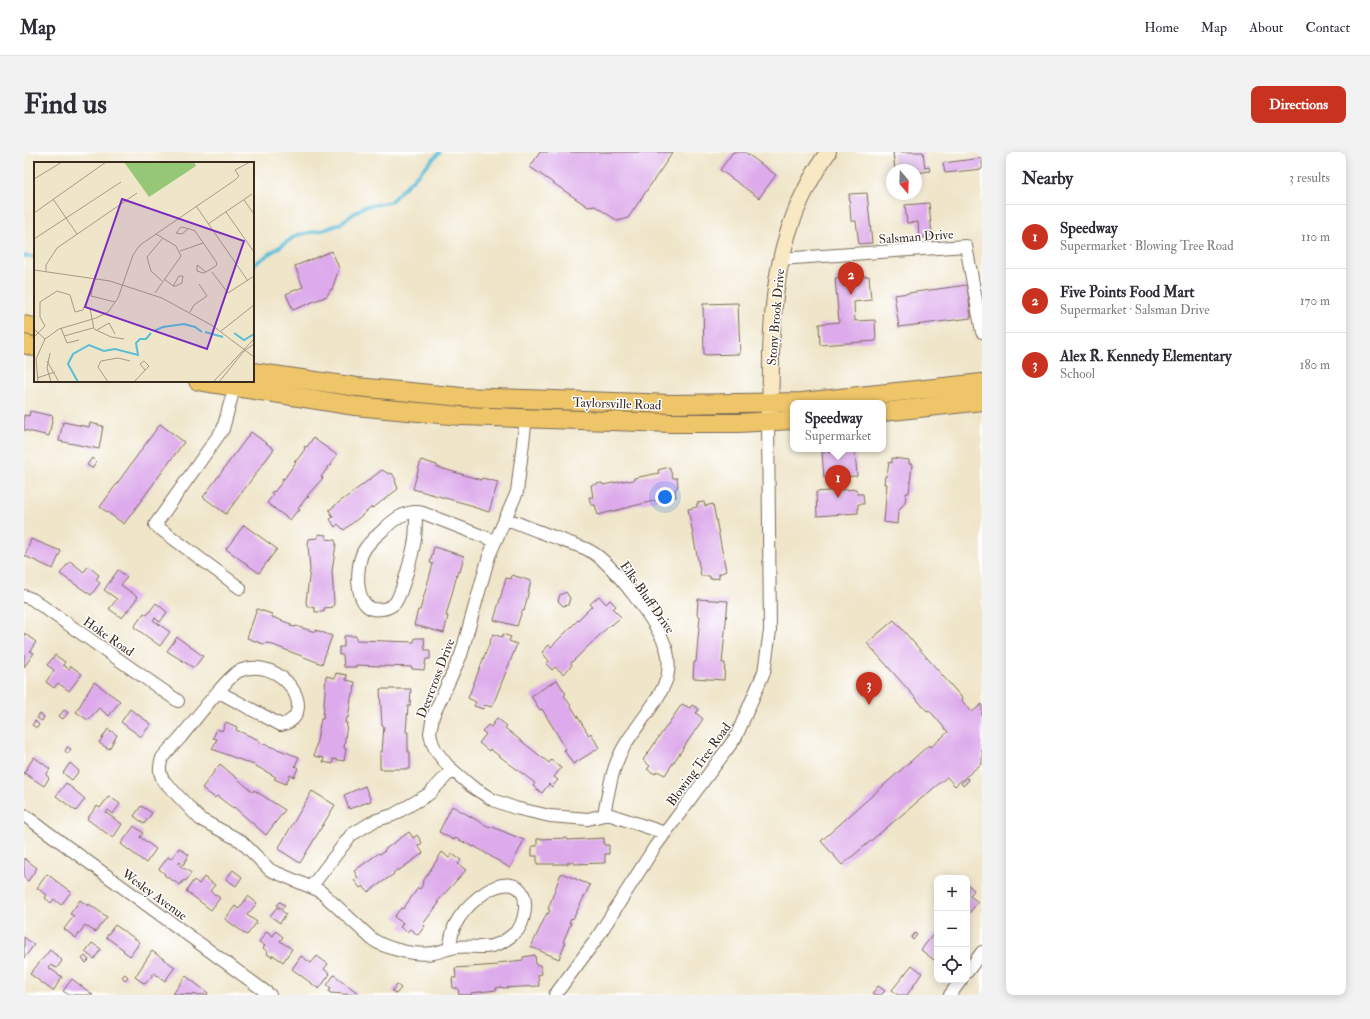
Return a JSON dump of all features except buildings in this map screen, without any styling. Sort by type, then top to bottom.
[{"type":"main road","points":[[24,324],[34,327]]},
{"type":"main road","points":[[24,344],[34,347]]},
{"type":"main road","name":"Taylorsville Road","points":[[254,372],[357,387],[462,397],[665,404],[769,412],[790,419]]},
{"type":"main road","name":"Taylorsville Road","points":[[211,382],[236,384],[355,406],[461,416],[589,422],[672,423],[790,408]]},
{"type":"main road","name":"Taylorsville Road","points":[[841,400],[982,382]]},
{"type":"main road","points":[[886,412],[982,401]]},
{"type":"street","name":"Stony Brook Drive","points":[[769,412],[775,293],[780,259],[796,207],[812,174],[828,152]]},
{"type":"street","name":"Salsman Drive","points":[[780,259],[966,246],[982,332]]},
{"type":"street","points":[[236,384],[223,429],[155,526],[240,588]]},
{"type":"street","name":"Blowing Tree Road","points":[[555,995],[595,941],[665,833],[736,737],[764,672],[770,631],[769,412]]},
{"type":"street","name":"Deercross Drive","points":[[526,418],[517,492],[489,556],[461,655],[437,705],[431,725],[431,738],[436,751],[452,770],[471,786],[493,800],[515,808],[550,816],[588,819],[604,814]]},
{"type":"street","points":[[416,512],[415,539],[399,594],[394,603],[386,609],[370,609],[365,606],[360,598],[360,564],[363,553],[373,540],[390,523],[404,515],[416,512],[495,541]]},
{"type":"street","name":"Elks Bluff Drive","points":[[505,518],[590,551],[606,562],[618,574],[643,610],[663,641],[667,652],[669,664],[663,688],[624,745],[614,767],[604,814]]},
{"type":"street","name":"Hoke Road","points":[[24,596],[32,599],[178,701]]},
{"type":"street","points":[[219,692],[281,725],[289,723],[295,716],[298,707],[296,696],[290,684],[281,676],[259,668],[248,668],[237,672],[219,692],[162,758],[159,766],[163,780],[200,818],[241,841],[270,870],[320,891],[381,946],[391,950],[433,953],[461,946],[482,948],[500,943],[518,930],[525,914],[524,897],[520,890],[513,885],[499,886],[479,896],[463,912],[455,925],[449,948]]},
{"type":"street","points":[[311,887],[351,835],[374,821],[393,815],[429,794],[452,770]]},
{"type":"street","points":[[604,814],[665,833]]},
{"type":"street","name":"Wesley Avenue","points":[[24,815],[270,995]]},
{"type":"street","points":[[970,968],[982,952]]},
{"type":"street","points":[[950,995],[959,983]]},
{"type":"waterway","points":[[254,264],[297,235],[323,230],[338,225],[363,207],[390,202],[440,152]]},
{"type":"waterway","points":[[24,256],[34,257]]},
{"type":"place","name":"Five Points Food Mart","points":[[851,295]]},
{"type":"place","name":"Speedway","points":[[838,498]]},
{"type":"place","name":"Alex R. Kennedy Elementary","points":[[869,705]]}]
